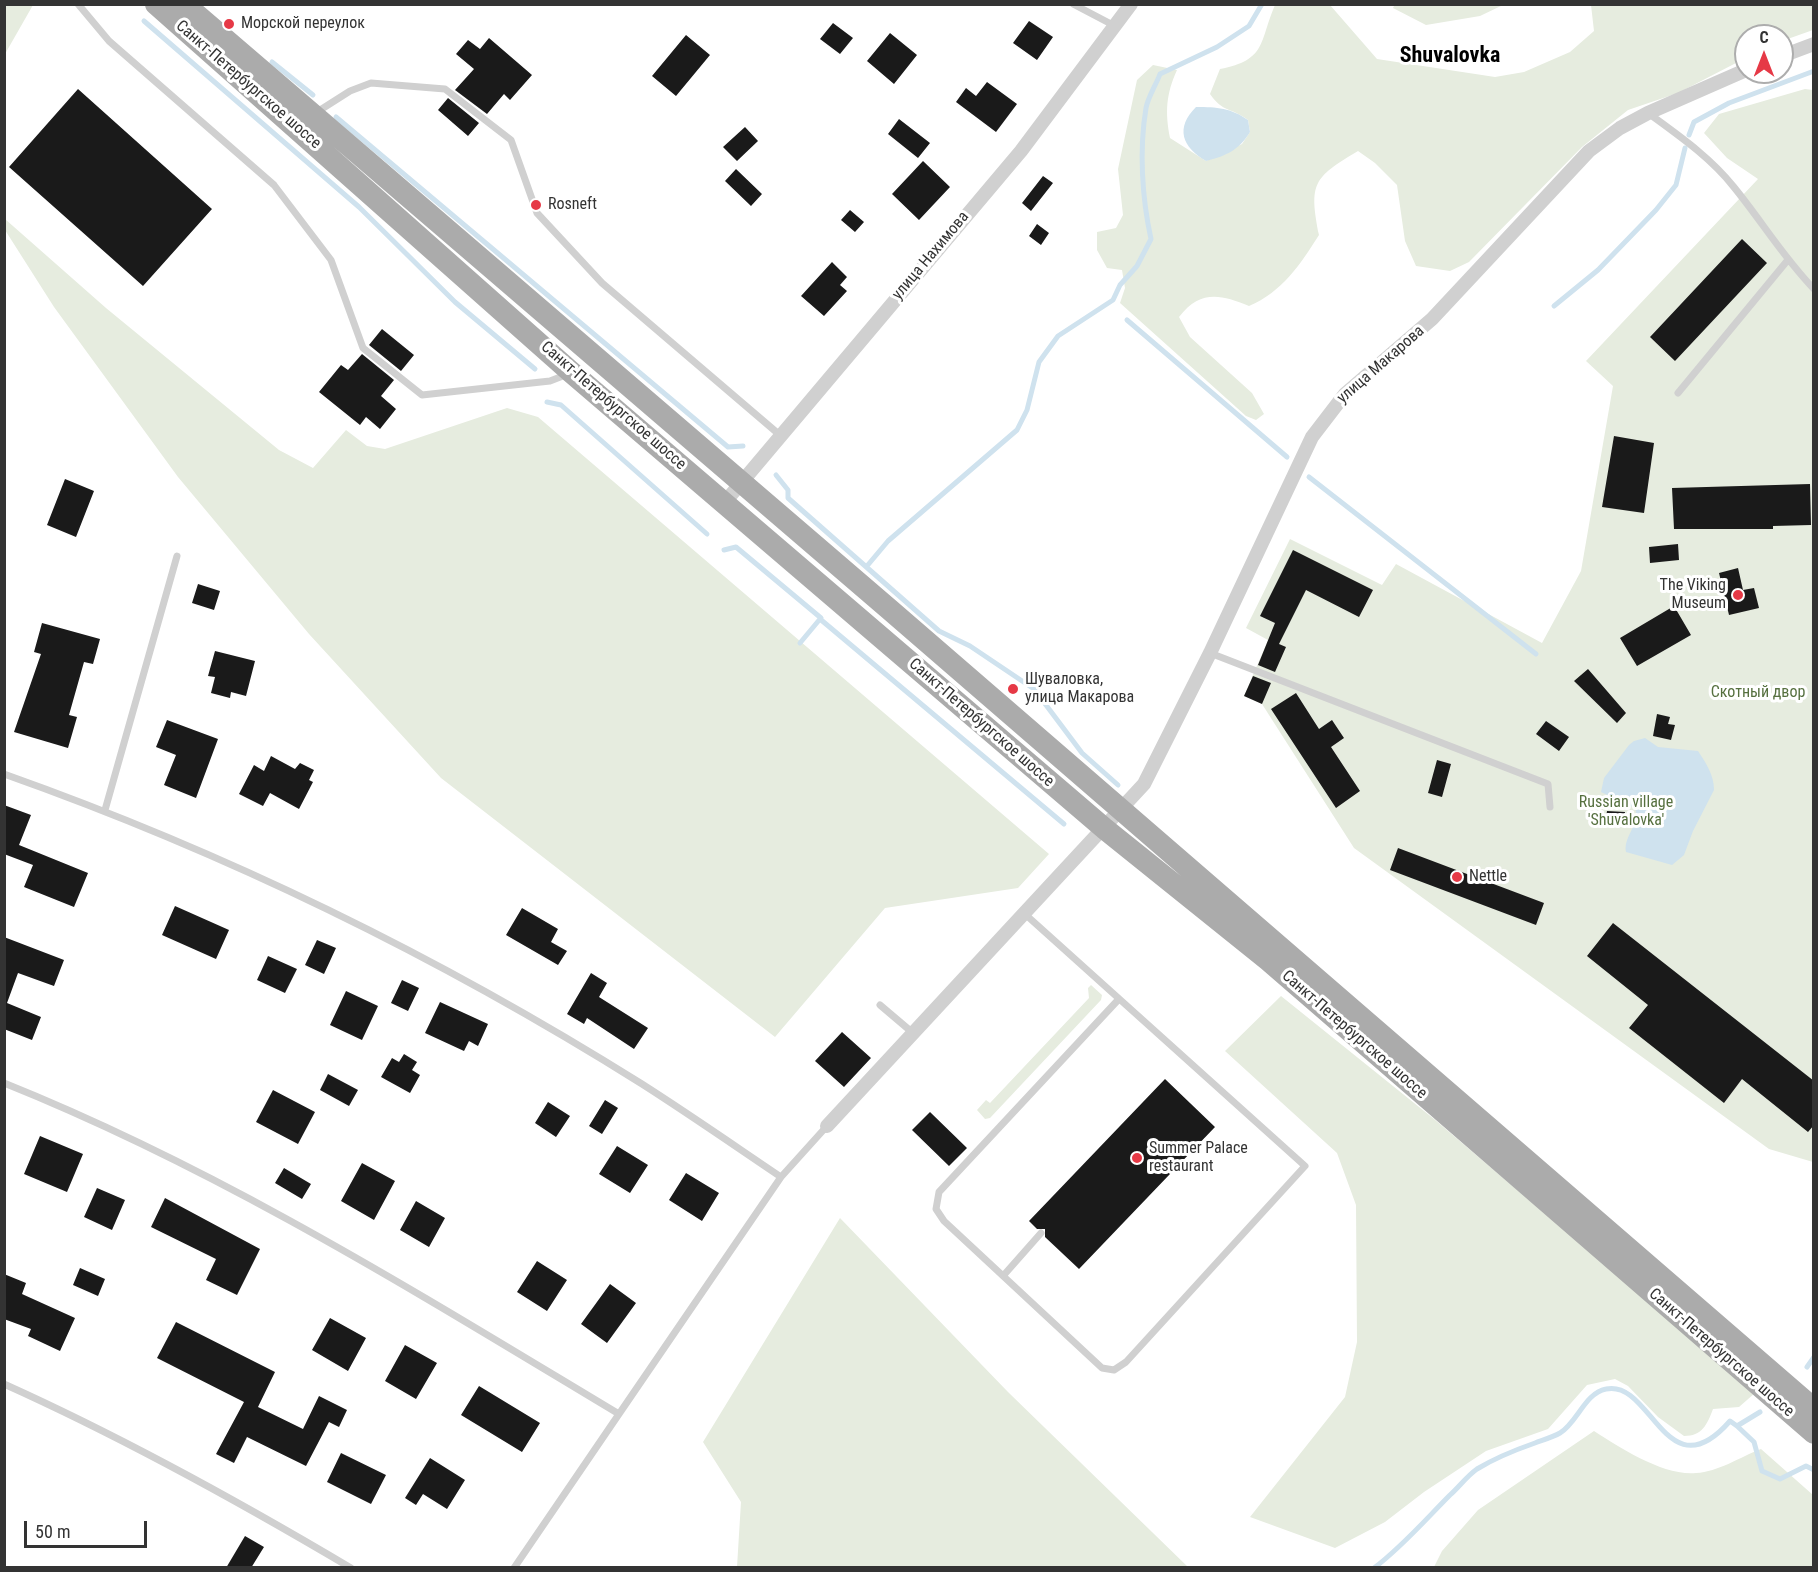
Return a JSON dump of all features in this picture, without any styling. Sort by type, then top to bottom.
[{"type":"main road","name":"Санкт-Петербургское шоссе","points":[[156,4],[571,372],[1105,829],[1277,968],[1814,1433]]},
{"type":"main road","name":"Санкт-Петербургское шоссе","points":[[184,4],[743,483],[1814,1409]]},
{"type":"street","name":"улица Нахимова","points":[[725,502],[1021,151],[1113,25],[1131,4]]},
{"type":"street","points":[[1794,52],[1814,44]]},
{"type":"street","name":"улица Макарова","points":[[827,1126],[1026,915],[1144,784],[1210,653],[1312,437],[1327,414],[1345,394],[1432,320],[1588,151],[1620,128],[1648,113],[1734,75]]},
{"type":"lane","points":[[78,4],[110,41],[274,184],[331,260],[363,348],[422,395],[550,381],[562,378],[571,372]]},
{"type":"lane","points":[[1073,4],[1113,25]]},
{"type":"lane","points":[[313,114],[350,91],[371,83],[445,89],[511,140],[537,213],[602,283],[781,436]]},
{"type":"lane","points":[[1648,113],[1687,141],[1732,184],[1787,261],[1814,289]]},
{"type":"lane","points":[[1678,393],[1787,261]]},
{"type":"lane","points":[[105,810],[177,556]]},
{"type":"lane","points":[[1210,653],[1548,784],[1550,807]]},
{"type":"lane","points":[[4,774],[105,810],[235,865],[372,931],[642,1084],[781,1177]]},
{"type":"lane","points":[[1026,915],[1305,1166],[1126,1362],[1114,1370],[1102,1368],[944,1221],[936,1209],[939,1192],[1118,1000]]},
{"type":"lane","points":[[880,1005],[913,1034]]},
{"type":"lane","points":[[4,1083],[177,1161],[308,1228],[619,1414]]},
{"type":"lane","points":[[514,1568],[781,1177],[827,1126]]},
{"type":"lane","points":[[1003,1276],[1041,1233]]},
{"type":"lane","points":[[4,1384],[135,1445],[231,1496],[351,1568]]},
{"type":"green space","points":[[1395,4],[1503,5],[1480,16],[1426,25],[1393,8]]},
{"type":"green space","points":[[4,5],[33,5],[5,54]]},
{"type":"green space","points":[[1275,5],[1330,5],[1377,59],[1495,77],[1524,72],[1570,52],[1594,31],[1591,5],[1813,5],[1813,30],[1794,37],[1794,24],[1734,24],[1734,64],[1678,93],[1628,110],[1582,147],[1469,262],[1450,271],[1416,266],[1405,241],[1397,185],[1375,163],[1358,151],[1332,168],[1323,176],[1315,193],[1319,235],[1297,267],[1281,285],[1249,306],[1220,297],[1203,298],[1187,308],[1179,317],[1190,337],[1252,393],[1264,414],[1256,420],[1246,416],[1120,303],[1125,288],[1122,270],[1107,268],[1097,250],[1097,232],[1116,228],[1123,215],[1118,169],[1137,80],[1153,65],[1177,70],[1168,103],[1167,120],[1170,138],[1206,161],[1242,144],[1250,132],[1248,120],[1223,107],[1210,94],[1220,69],[1235,65],[1254,55],[1263,39]]},
{"type":"green space","name":"Russian village 'Shuvalovka'","points":[[1805,89],[1813,90],[1813,1162],[1769,1149],[1354,848],[1262,704],[1244,696],[1268,640],[1246,628],[1290,539],[1382,585],[1396,564],[1542,643],[1581,571],[1613,386],[1586,361],[1758,179],[1727,158],[1704,133],[1719,114]]},
{"type":"green space","points":[[5,219],[106,308],[279,450],[313,468],[346,430],[367,446],[385,449],[507,408],[538,417],[1049,854],[1018,888],[885,908],[775,1037],[441,778],[309,634],[178,477],[54,307],[5,230]]},
{"type":"green space","points":[[1091,985],[1102,995],[1101,1000],[990,1118],[985,1119],[977,1110],[986,1100],[990,1103],[1089,998],[1088,988]]},
{"type":"green space","points":[[1281,996],[1434,1119],[1755,1393],[1739,1407],[1713,1409],[1700,1432],[1684,1436],[1658,1417],[1628,1386],[1615,1379],[1587,1385],[1548,1429],[1486,1451],[1424,1492],[1385,1522],[1335,1548],[1250,1517],[1345,1397],[1357,1342],[1356,1205],[1337,1153],[1225,1051]]},
{"type":"green space","points":[[840,1218],[1008,1392],[1188,1567],[737,1567],[741,1502],[703,1442]]},
{"type":"green space","points":[[1594,1431],[1643,1460],[1683,1473],[1712,1470],[1761,1449],[1813,1495],[1813,1567],[1434,1567],[1442,1551],[1478,1510]]},
{"type":"water","points":[[1196,107],[1217,108],[1236,113],[1248,120],[1250,132],[1231,151],[1206,161],[1191,150],[1184,137],[1185,122]]},
{"type":"water","points":[[1645,738],[1658,747],[1698,751],[1713,779],[1714,790],[1693,831],[1684,855],[1672,865],[1626,852],[1627,841],[1636,819],[1635,808],[1601,792],[1604,778],[1629,745]]},
{"type":"building","points":[[1029,21],[1053,37],[1037,60],[1013,43]]},
{"type":"building","points":[[833,23],[853,38],[840,54],[820,39]]},
{"type":"building","points":[[890,33],[917,55],[894,84],[867,61]]},
{"type":"building","points":[[686,35],[710,55],[676,96],[652,76]]},
{"type":"building","points":[[489,38],[532,75],[510,100],[504,94],[487,114],[455,90],[474,69],[456,54],[468,40],[480,49]]},
{"type":"building","points":[[987,82],[1017,104],[996,132],[956,102],[966,88],[976,96]]},
{"type":"building","points":[[78,89],[212,209],[143,286],[9,167]]},
{"type":"building","points":[[448,98],[479,123],[468,136],[438,110]]},
{"type":"building","points":[[899,119],[930,143],[918,158],[888,134]]},
{"type":"building","points":[[745,127],[758,141],[737,161],[723,147]]},
{"type":"building","points":[[923,161],[950,187],[919,220],[892,194]]},
{"type":"building","points":[[736,169],[762,194],[751,206],[725,181]]},
{"type":"building","points":[[1043,176],[1053,183],[1031,211],[1022,203]]},
{"type":"building","points":[[850,210],[864,222],[855,232],[841,220]]},
{"type":"building","points":[[1037,224],[1049,233],[1041,245],[1029,236]]},
{"type":"building","points":[[1742,239],[1767,263],[1675,361],[1650,337]]},
{"type":"building","points":[[832,262],[847,277],[840,285],[847,291],[824,316],[801,296]]},
{"type":"building","points":[[382,329],[414,355],[401,371],[369,345]]},
{"type":"building","points":[[362,354],[394,380],[381,396],[396,409],[380,429],[366,417],[360,425],[319,392],[341,365],[348,370]]},
{"type":"building","points":[[1614,436],[1654,443],[1644,513],[1602,507]]},
{"type":"building","points":[[65,479],[94,491],[76,537],[47,525]]},
{"type":"building","points":[[1810,484],[1811,525],[1773,526],[1773,529],[1674,529],[1672,488]]},
{"type":"building","points":[[1678,544],[1679,560],[1650,563],[1649,547]]},
{"type":"building","points":[[1293,550],[1373,590],[1359,617],[1306,590],[1279,644],[1286,647],[1275,672],[1258,665],[1275,623],[1260,616]]},
{"type":"building","points":[[1738,568],[1743,590],[1754,588],[1759,608],[1729,615],[1719,573]]},
{"type":"building","points":[[198,584],[220,591],[214,610],[192,603]]},
{"type":"building","points":[[1674,606],[1691,635],[1637,666],[1620,638]]},
{"type":"building","points":[[42,623],[100,639],[93,664],[84,662],[69,715],[77,717],[68,748],[14,732],[41,654],[34,652]]},
{"type":"building","points":[[215,651],[255,661],[246,696],[231,692],[230,698],[211,693],[215,677],[208,676]]},
{"type":"building","points":[[1588,669],[1626,713],[1617,723],[1574,681]]},
{"type":"building","points":[[1253,676],[1271,683],[1262,704],[1244,696]]},
{"type":"building","points":[[1296,693],[1319,729],[1332,720],[1344,738],[1331,747],[1360,791],[1336,808],[1271,709]]},
{"type":"building","points":[[1657,714],[1670,717],[1668,724],[1675,725],[1671,740],[1653,736]]},
{"type":"building","points":[[167,720],[218,739],[196,798],[164,785],[176,755],[156,747]]},
{"type":"building","points":[[1546,721],[1569,737],[1559,751],[1536,734]]},
{"type":"building","points":[[271,756],[295,769],[300,763],[314,770],[309,780],[313,782],[299,809],[270,793],[263,806],[239,794],[254,765],[264,771]]},
{"type":"building","points":[[1437,760],[1451,764],[1442,797],[1428,793]]},
{"type":"building","points":[[4,805],[31,815],[19,845],[88,873],[74,907],[24,887],[33,865],[4,854]]},
{"type":"building","points":[[1607,811],[1625,812],[1624,826],[1605,824]]},
{"type":"building","points":[[1398,848],[1544,903],[1536,925],[1390,870]]},
{"type":"building","points":[[175,906],[229,930],[216,959],[162,935]]},
{"type":"building","points":[[522,908],[558,929],[551,942],[567,951],[558,965],[506,935]]},
{"type":"building","points":[[1613,923],[1814,1081],[1814,1125],[1808,1132],[1742,1079],[1724,1103],[1629,1028],[1648,1005],[1587,956]]},
{"type":"building","points":[[4,937],[64,960],[54,986],[18,973],[7,1003],[41,1017],[32,1040],[4,1029]]},
{"type":"building","points":[[317,940],[336,948],[324,974],[305,965]]},
{"type":"building","points":[[268,956],[297,969],[285,993],[257,980]]},
{"type":"building","points":[[591,973],[607,983],[599,997],[648,1028],[634,1049],[587,1018],[584,1024],[567,1014]]},
{"type":"building","points":[[402,980],[419,988],[408,1011],[391,1003]]},
{"type":"building","points":[[346,991],[378,1006],[362,1040],[330,1025]]},
{"type":"building","points":[[440,1002],[488,1024],[478,1046],[469,1041],[464,1051],[425,1033]]},
{"type":"building","points":[[842,1032],[871,1058],[844,1087],[815,1061]]},
{"type":"building","points":[[404,1054],[417,1062],[412,1070],[420,1075],[410,1093],[381,1077],[392,1058],[399,1062]]},
{"type":"building","points":[[328,1074],[358,1090],[349,1106],[320,1090]]},
{"type":"building","name":"Summer Palace restaurant","points":[[1165,1079],[1215,1127],[1079,1269],[1045,1237],[1045,1229],[1037,1229],[1029,1221]]},
{"type":"building","points":[[273,1090],[315,1112],[298,1144],[256,1122]]},
{"type":"building","points":[[605,1100],[618,1108],[602,1134],[589,1126]]},
{"type":"building","points":[[548,1102],[570,1116],[556,1137],[535,1123]]},
{"type":"building","points":[[930,1112],[967,1148],[949,1166],[912,1130]]},
{"type":"building","points":[[40,1136],[83,1154],[67,1192],[24,1174]]},
{"type":"building","points":[[617,1146],[648,1165],[630,1193],[599,1174]]},
{"type":"building","points":[[362,1163],[395,1181],[374,1220],[341,1201]]},
{"type":"building","points":[[284,1168],[311,1184],[302,1199],[275,1183]]},
{"type":"building","points":[[686,1173],[719,1193],[702,1221],[669,1200]]},
{"type":"building","points":[[97,1188],[125,1200],[112,1230],[84,1217]]},
{"type":"building","points":[[165,1198],[260,1249],[237,1295],[206,1280],[216,1259],[151,1227]]},
{"type":"building","points":[[416,1201],[445,1218],[429,1247],[400,1230]]},
{"type":"building","points":[[537,1261],[567,1280],[547,1311],[517,1292]]},
{"type":"building","points":[[80,1268],[105,1279],[98,1296],[73,1285]]},
{"type":"building","points":[[4,1274],[26,1283],[22,1294],[75,1318],[60,1351],[28,1336],[31,1329],[4,1319]]},
{"type":"building","points":[[610,1284],[636,1303],[607,1343],[581,1324]]},
{"type":"building","points":[[330,1318],[366,1338],[348,1371],[312,1350]]},
{"type":"building","points":[[176,1322],[275,1372],[258,1407],[303,1429],[319,1396],[347,1410],[339,1427],[329,1422],[306,1466],[247,1437],[234,1463],[216,1454],[244,1402],[157,1358]]},
{"type":"building","points":[[405,1345],[437,1363],[416,1399],[385,1381]]},
{"type":"building","points":[[479,1386],[540,1423],[522,1452],[461,1415]]},
{"type":"building","points":[[341,1453],[386,1475],[371,1504],[327,1482]]},
{"type":"building","points":[[430,1458],[465,1480],[447,1509],[423,1494],[416,1505],[405,1498]]},
{"type":"building","points":[[245,1536],[264,1547],[251,1568],[226,1568]]},
{"type":"waterway","points":[[867,566],[888,541],[1017,430],[1027,410],[1039,362],[1058,336],[1113,300],[1120,285],[1137,266],[1151,239],[1145,207],[1142,157],[1147,104],[1160,74],[1217,47],[1249,26],[1262,4]]},
{"type":"waterway","points":[[144,21],[359,207],[455,302],[535,369]]},
{"type":"waterway","points":[[272,62],[313,95]]},
{"type":"waterway","points":[[1689,135],[1694,122],[1729,103],[1814,71]]},
{"type":"waterway","points":[[336,117],[728,447],[743,446]]},
{"type":"waterway","points":[[1554,306],[1598,270],[1656,210],[1676,185],[1685,148]]},
{"type":"waterway","points":[[1127,320],[1287,457]]},
{"type":"waterway","points":[[547,402],[561,405],[707,534]]},
{"type":"waterway","points":[[776,475],[788,490],[788,498],[939,631],[970,646],[1034,689],[1082,753],[1118,785]]},
{"type":"waterway","points":[[1309,477],[1536,654]]},
{"type":"waterway","points":[[724,550],[736,547],[821,618]]},
{"type":"waterway","points":[[800,643],[820,619],[1064,824]]},
{"type":"waterway","points":[[1807,1367],[1814,1357]]},
{"type":"waterway","points":[[1374,1568],[1404,1542],[1473,1472],[1505,1454],[1560,1433],[1592,1396],[1606,1389],[1622,1390],[1636,1400],[1661,1429],[1675,1440],[1690,1445],[1708,1440],[1730,1421],[1737,1426],[1760,1412]]},
{"type":"waterway","points":[[1737,1426],[1754,1442],[1762,1471],[1780,1479],[1806,1466],[1814,1470]]},
{"type":"place","name":"Морской переулок","points":[[229,24]]},
{"type":"place","name":"Rosneft","points":[[536,205]]},
{"type":"place","name":"The Viking Museum","points":[[1738,595]]},
{"type":"place","name":"Шуваловка, улица Макарова","points":[[1013,689]]},
{"type":"place","name":"Nettle","points":[[1457,877]]},
{"type":"place","name":"Summer Palace restaurant","points":[[1137,1158]]},
{"type":"district","name":"Shuvalovka","points":[[1450,56]]},
{"type":"park label","name":"Скотный двор","points":[[1758,693]]}]
